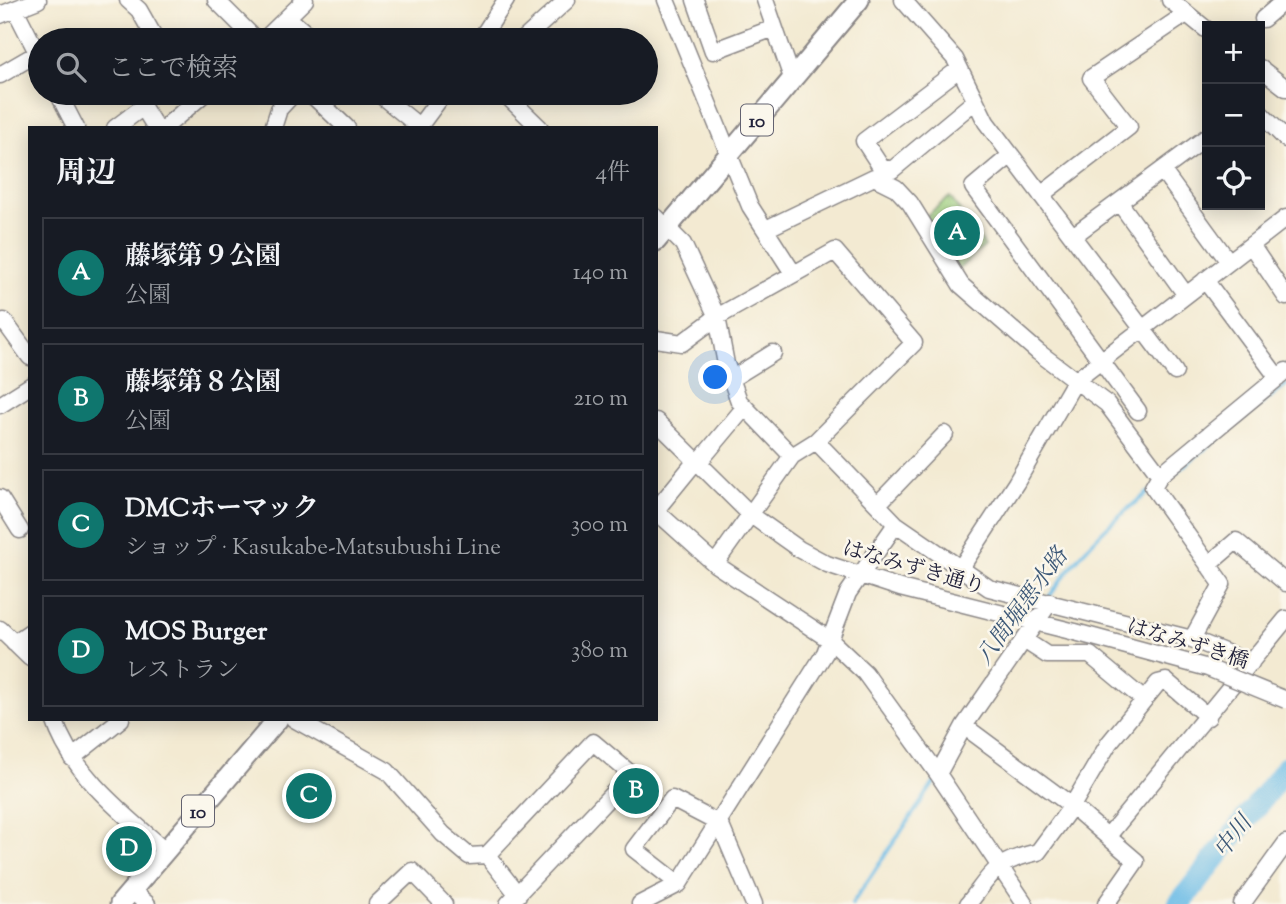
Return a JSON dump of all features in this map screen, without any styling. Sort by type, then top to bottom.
[{"type":"main road","name":"10","points":[[660,228],[729,153],[859,0]]},
{"type":"main road","name":"10","points":[[125,897],[276,721]]},
{"type":"street","points":[[28,40],[8,12],[38,0]]},
{"type":"street","points":[[128,0],[139,10],[149,28]]},
{"type":"street","points":[[216,0],[244,28]]},
{"type":"street","points":[[277,28],[305,0]]},
{"type":"street","points":[[488,28],[506,0]]},
{"type":"street","points":[[536,28],[567,0]]},
{"type":"street","points":[[666,0],[750,205],[793,273]]},
{"type":"street","points":[[695,0],[713,51],[774,28]]},
{"type":"street","points":[[765,0],[792,78]]},
{"type":"street","points":[[903,0],[960,69],[986,122],[1175,372]]},
{"type":"street","points":[[1170,0],[1202,26]]},
{"type":"street","points":[[1263,19],[1285,0]]},
{"type":"street","points":[[1041,195],[1129,127],[1091,78],[1186,14]]},
{"type":"street","points":[[288,18],[300,28]]},
{"type":"street","points":[[0,75],[28,61]]},
{"type":"street","points":[[960,69],[864,141],[881,167],[892,170],[975,101]]},
{"type":"street","points":[[1265,72],[1286,88]]},
{"type":"street","points":[[64,105],[75,126]]},
{"type":"street","points":[[166,126],[191,105]]},
{"type":"street","points":[[273,126],[283,105]]},
{"type":"street","points":[[323,105],[345,126]]},
{"type":"street","points":[[392,105],[418,126]]},
{"type":"street","points":[[420,126],[435,105]]},
{"type":"street","points":[[516,105],[538,126]]},
{"type":"street","points":[[118,126],[143,107],[155,126]]},
{"type":"street","points":[[1265,118],[1286,139]]},
{"type":"street","points":[[1073,236],[1202,141]]},
{"type":"street","points":[[1011,155],[973,187],[1138,411]]},
{"type":"street","points":[[1162,170],[1229,262]]},
{"type":"street","points":[[766,229],[874,177],[896,188],[910,203],[961,285],[1075,381],[1107,404],[1160,475]]},
{"type":"street","points":[[1119,202],[1186,295]]},
{"type":"street","points":[[960,569],[1016,483],[1075,381],[1286,218]]},
{"type":"street","points":[[660,228],[683,244],[717,317],[731,379],[739,401],[792,456]]},
{"type":"street","points":[[1251,245],[1286,297]]},
{"type":"street","points":[[658,339],[682,343],[717,317],[835,251],[914,343],[816,440],[792,456],[715,564]]},
{"type":"street","points":[[1192,639],[1222,584],[1153,487],[1160,475],[1282,374],[1205,280]]},
{"type":"street","points":[[0,323],[4,321],[28,354]]},
{"type":"street","points":[[731,379],[773,353]]},
{"type":"street","points":[[0,405],[28,387]]},
{"type":"street","points":[[745,407],[695,464],[660,514],[715,564],[830,640],[865,673],[938,774],[1025,904]]},
{"type":"street","name":"はなみずき通り","points":[[658,423],[695,464]]},
{"type":"street","name":"はなみずき通り","points":[[658,434],[751,515],[799,550],[859,577],[1075,632]]},
{"type":"street","points":[[878,505],[945,434]]},
{"type":"street","points":[[816,440],[897,524],[989,588],[1192,639],[1251,663]]},
{"type":"street","points":[[2,507],[20,530]]},
{"type":"street","points":[[640,904],[679,884],[720,824],[825,653],[848,593],[897,524]]},
{"type":"street","points":[[1208,565],[1236,541],[1286,583]]},
{"type":"street","points":[[938,774],[964,726],[1038,623],[1045,601]]},
{"type":"street","points":[[1108,836],[1286,619]]},
{"type":"street","points":[[0,629],[28,656]]},
{"type":"street","name":"はなみずき橋","points":[[1075,632],[1208,668],[1286,700]]},
{"type":"street","points":[[14,643],[28,633]]},
{"type":"street","points":[[1024,640],[1047,655],[1090,655],[1144,700]]},
{"type":"street","points":[[968,904],[999,866],[1009,858],[1038,852],[1072,806],[1109,743],[1158,682],[1166,681],[1208,717]]},
{"type":"street","points":[[55,721],[72,758],[122,813],[165,850]]},
{"type":"street","points":[[72,758],[118,721]]},
{"type":"street","points":[[298,721],[387,771],[443,834],[469,856],[487,855],[593,741],[631,774],[513,900],[487,855]]},
{"type":"street","points":[[964,726],[1072,806],[1136,861],[1106,904]]},
{"type":"street","points":[[679,884],[634,849],[672,799],[720,824],[754,904]]},
{"type":"street","points":[[1242,904],[1286,843]]},
{"type":"street","points":[[377,904],[412,871],[444,904]]},
{"type":"street","points":[[125,897],[147,904]]},
{"type":"green space","points":[[950,197],[985,246],[957,270],[926,216]]},
{"type":"green space","points":[[641,773],[653,783],[631,812],[618,799]]},
{"type":"waterway","name":"八間堀悪水路","points":[[1175,473],[1286,385]]},
{"type":"waterway","name":"八間堀悪水路","points":[[1049,597],[1094,540],[1149,492]]},
{"type":"waterway","name":"中川","points":[[1179,904],[1286,768]]},
{"type":"waterway","name":"八間堀悪水路","points":[[852,904],[936,780]]},
{"type":"place","name":"藤塚第９公園","points":[[957,233]]},
{"type":"place","name":"藤塚第８公園","points":[[636,791]]},
{"type":"place","name":"DMCホーマック","points":[[309,796]]},
{"type":"place","name":"MOS Burger","points":[[129,849]]}]
